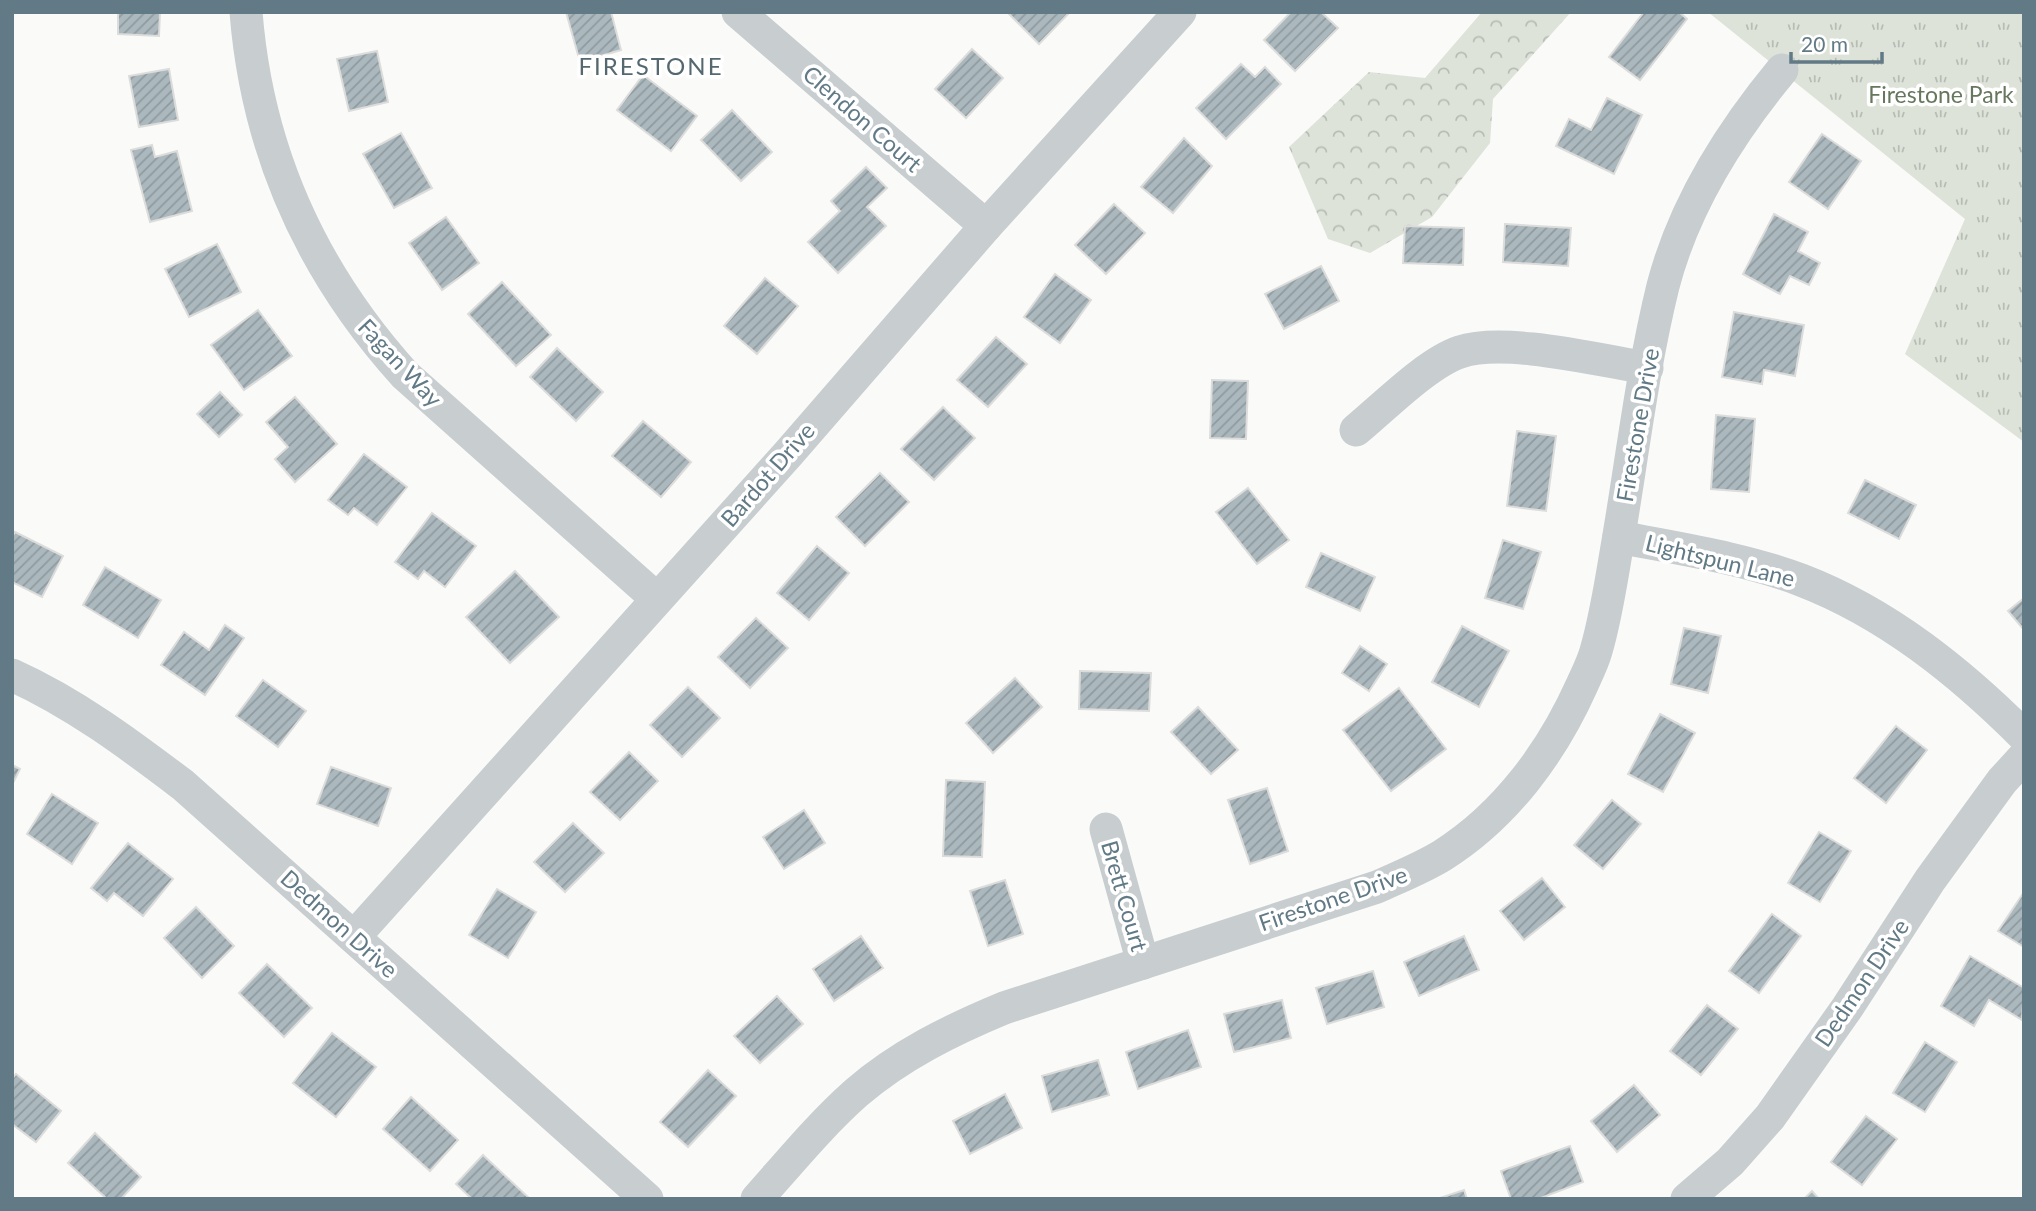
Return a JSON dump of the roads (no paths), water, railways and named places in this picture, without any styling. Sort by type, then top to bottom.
[{"type":"street","name":"Fagan Way","points":[[246,12],[259,103],[288,195],[311,243],[351,309],[376,342],[435,403],[657,599]]},
{"type":"street","name":"Clendon Court","points":[[738,12],[986,226]]},
{"type":"street","name":"Bardot Drive","points":[[354,937],[986,226],[1180,12]]},
{"type":"street","name":"Firestone Drive","points":[[757,1199],[811,1138],[857,1093],[910,1054],[952,1030],[1004,1008],[1377,887],[1413,872],[1445,854],[1514,793],[1541,760],[1567,719],[1596,653],[1606,613],[1663,286],[1680,236],[1696,200],[1733,133],[1782,70]]},
{"type":"street","points":[[1356,430],[1424,373],[1457,353],[1478,347],[1516,347],[1647,368]]},
{"type":"street","name":"Lightspun Lane","points":[[1619,537],[1747,563],[1834,595],[1896,629],[1944,664],[2024,736]]},
{"type":"street","name":"Dedmon Drive","points":[[12,675],[61,700],[122,739],[173,777],[647,1199]]},
{"type":"street","name":"Dedmon Drive","points":[[1687,1199],[1730,1162],[1770,1117],[1847,1008],[1930,880],[2002,780],[2024,757]]},
{"type":"street","name":"Brett Court","points":[[1106,830],[1143,962]]},
{"type":"district","name":"FIRESTONE","points":[[651,67]]},
{"type":"park label","name":"Firestone Park","points":[[1941,95]]}]
